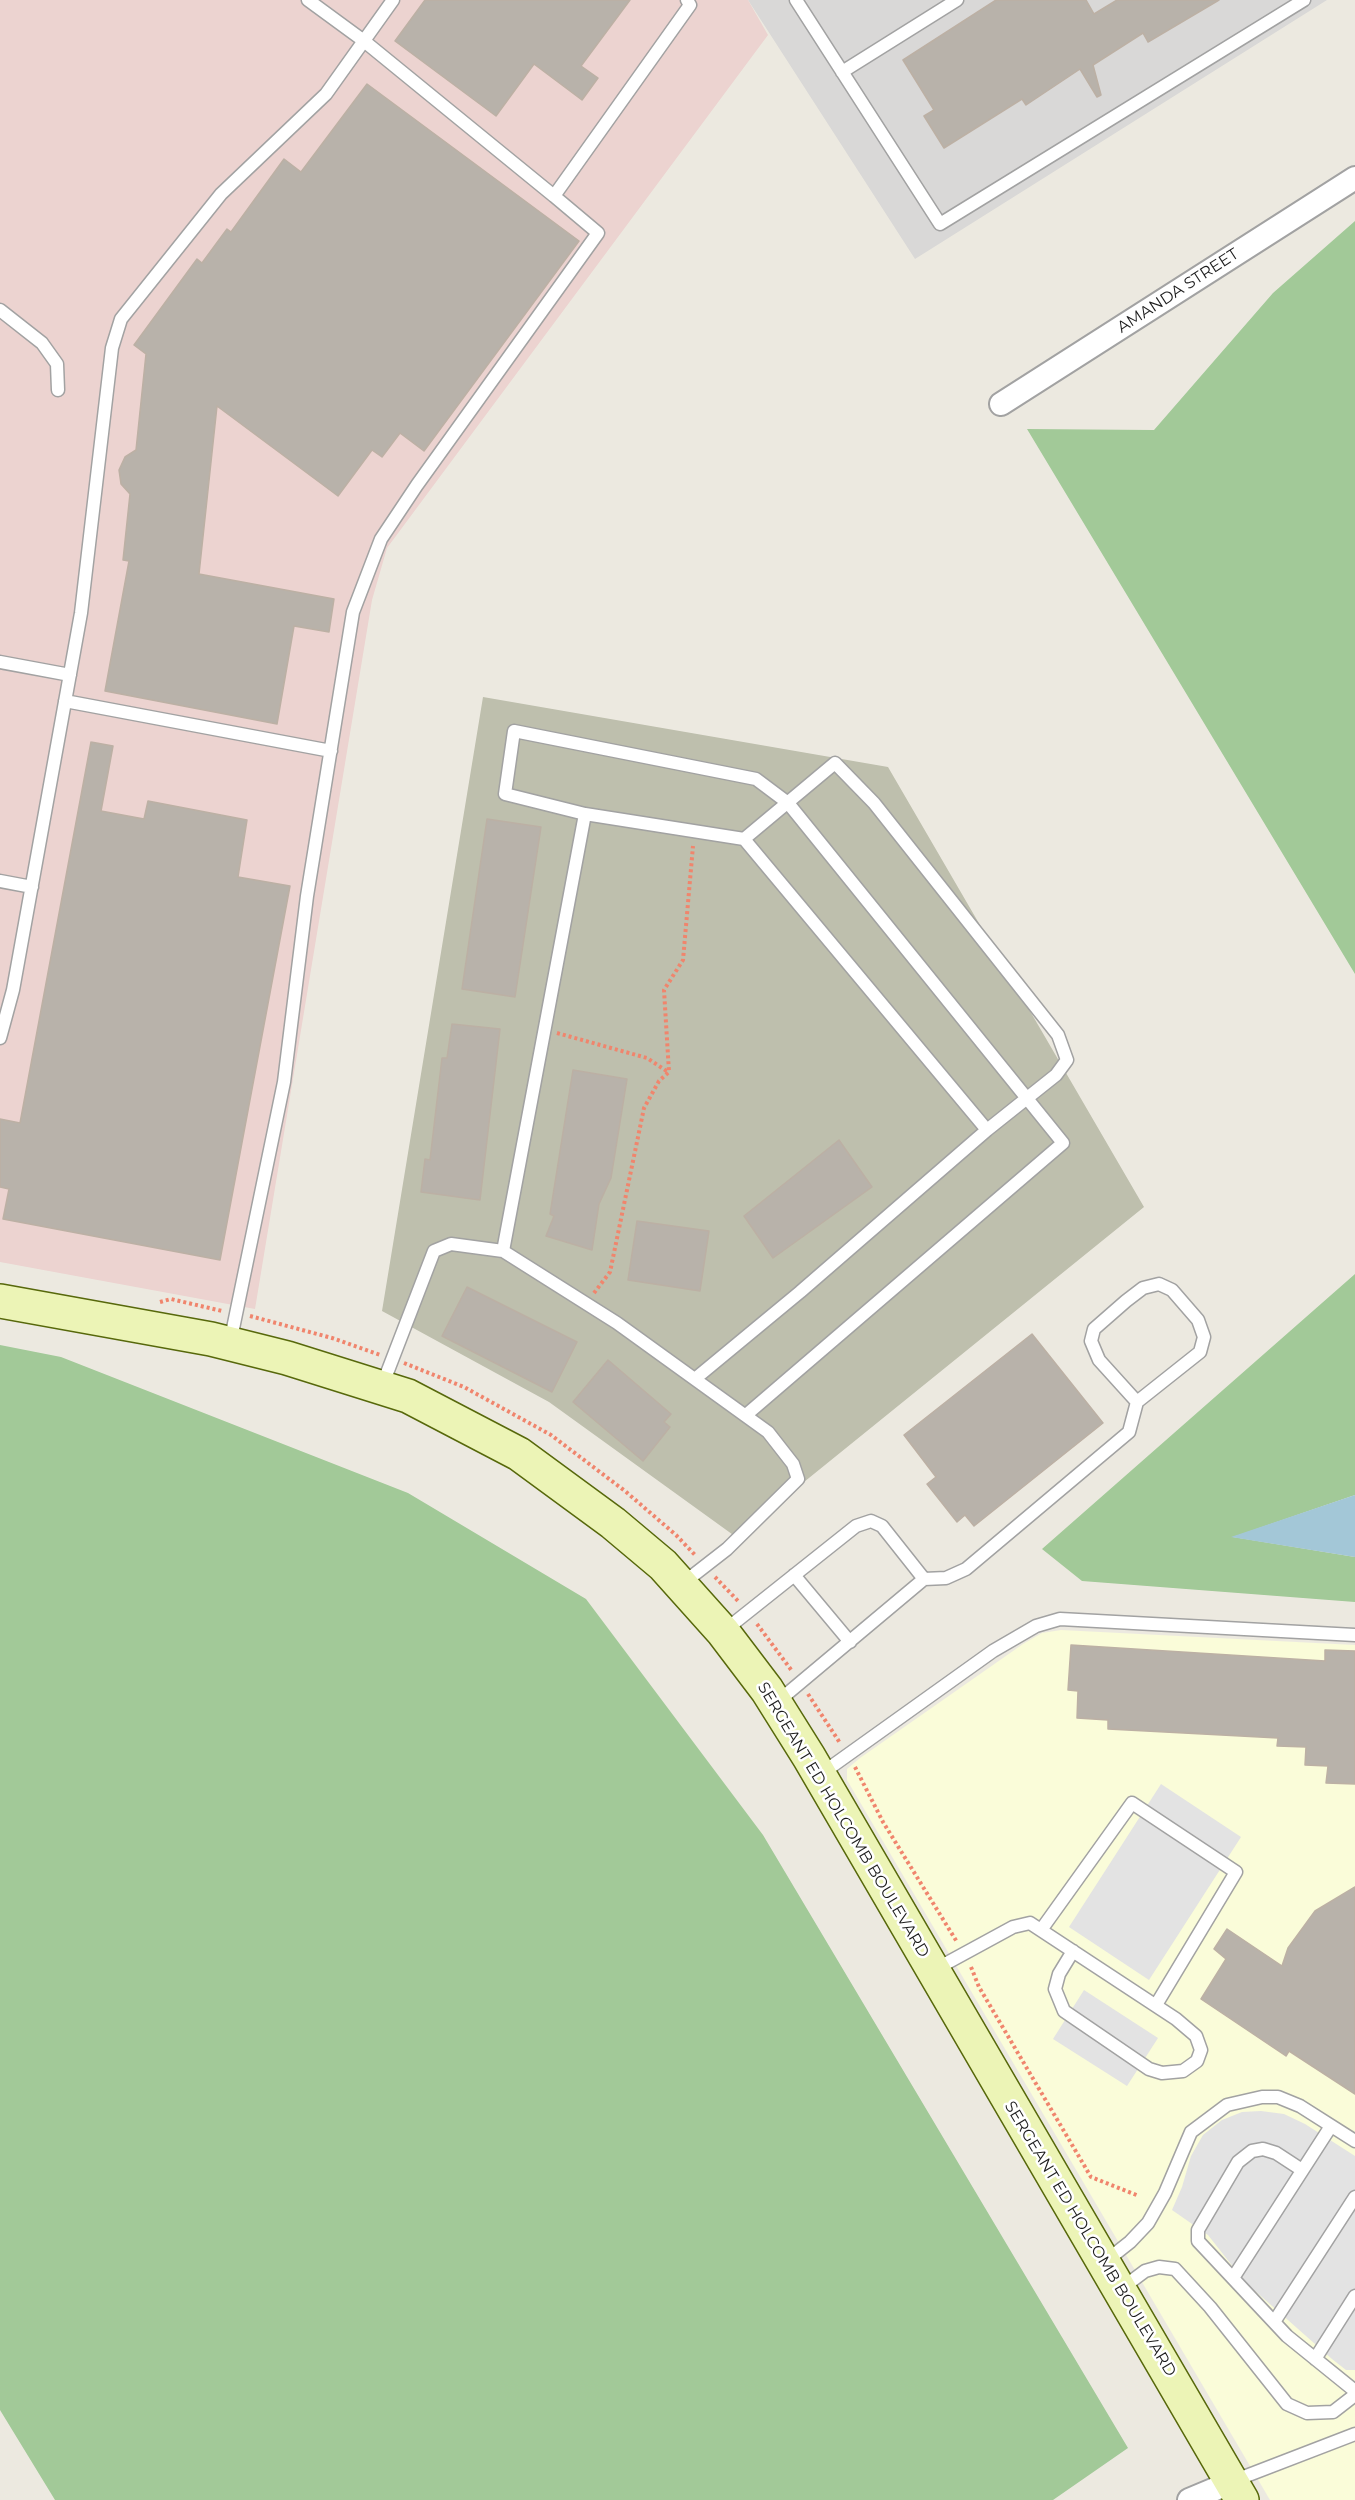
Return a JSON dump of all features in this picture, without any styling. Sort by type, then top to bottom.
[{"type":"street","name":"AMANDA STREET","points":[[1001,404],[1355,178]]},
{"type":"street","name":"SERGEANT ED HOLCOMB BOULEVARD","points":[[0,1301],[233,1329],[287,1358],[387,1373],[408,1396],[519,1454],[613,1523],[663,1565],[693,1575],[735,1621],[775,1704],[820,1775],[1237,2491]]},
{"type":"street","points":[[1189,2500],[1237,2491]]},
{"type":"lane","points":[[233,1329],[284,1082],[307,896],[353,612],[381,539],[417,484],[598,233],[364,40],[308,0]]},
{"type":"lane","points":[[0,1038],[13,990],[81,613],[112,348],[121,319],[221,194],[326,94],[393,0]]},
{"type":"lane","points":[[554,195],[690,5],[687,0]]},
{"type":"lane","points":[[796,0],[940,224],[1304,0]]},
{"type":"lane","points":[[842,72],[957,0]]},
{"type":"lane","points":[[0,310],[42,343],[57,364],[58,390]]},
{"type":"lane","points":[[0,662],[69,675]]},
{"type":"lane","points":[[65,701],[331,751]]},
{"type":"lane","points":[[746,1414],[1063,1143],[788,803],[756,779],[514,731],[505,794],[585,814],[744,839],[987,1130]]},
{"type":"lane","points":[[696,1378],[800,1292],[1026,1097],[1056,1075],[1067,1060],[1058,1035],[874,803],[835,763],[744,839]]},
{"type":"lane","points":[[503,1251],[585,814]]},
{"type":"lane","points":[[0,881],[32,887]]},
{"type":"lane","points":[[387,1373],[434,1251],[451,1244],[503,1251],[586,1303],[746,1414],[768,1432],[793,1464],[798,1479],[727,1549],[693,1575]]},
{"type":"lane","points":[[775,1704],[924,1579],[946,1578],[966,1569],[1129,1432],[1137,1402],[1200,1352],[1204,1337],[1198,1320],[1172,1290],[1159,1284],[1143,1288],[1126,1301],[1094,1329],[1091,1341],[1099,1360],[1137,1402]]},
{"type":"lane","points":[[735,1621],[856,1526],[871,1521],[882,1526],[924,1579]]},
{"type":"lane","points":[[794,1575],[850,1642]]},
{"type":"lane","points":[[820,1775],[993,1651],[1036,1626],[1060,1619],[1355,1635]]},
{"type":"lane","points":[[1041,1930],[1132,1803],[1236,1872],[1156,2005]]},
{"type":"lane","points":[[933,1971],[1013,1927],[1030,1923],[1156,2005],[1196,2036],[1201,2050],[1197,2061],[1183,2071],[1162,2073],[1149,2069],[1064,2011],[1055,1989],[1059,1974],[1073,1951]]},
{"type":"lane","points":[[1112,2276],[1130,2242],[1148,2223],[1165,2193],[1191,2132],[1227,2105],[1262,2097],[1278,2097],[1300,2106],[1355,2141]]},
{"type":"lane","points":[[1233,2278],[1331,2126]]},
{"type":"lane","points":[[1112,2276],[1159,2267],[1175,2269],[1210,2307],[1287,2404],[1307,2413],[1333,2412],[1355,2393],[1274,2322],[1198,2241],[1198,2230],[1238,2162],[1252,2151],[1263,2149],[1276,2153],[1302,2170]]},
{"type":"lane","points":[[1274,2322],[1355,2197]]},
{"type":"lane","points":[[1315,2359],[1355,2296]]},
{"type":"lane","points":[[1237,2491],[1355,2434]]},
{"type":"path","points":[[669,1072],[664,990],[683,960],[694,831]]},
{"type":"path","points":[[545,1029],[647,1058],[669,1072]]},
{"type":"path","points":[[586,1303],[610,1272],[644,1108],[659,1081],[669,1072]]},
{"type":"path","points":[[152,1301],[163,1303],[171,1299],[199,1308],[233,1329],[265,1319],[387,1373],[464,1387],[551,1435],[668,1527],[693,1575],[735,1621],[801,1684],[848,1755],[883,1822],[964,1954],[979,1987],[1091,2176],[1139,2196]]},
{"type":"shaded area","points":[[0,0],[748,0],[768,35],[387,548],[372,600],[255,1309],[0,1262]]},
{"type":"shaded area","points":[[748,0],[1327,0],[915,259]]},
{"type":"shaded area","points":[[483,697],[888,767],[1144,1207],[736,1537],[549,1402],[382,1311]]},
{"type":"shaded area","points":[[1061,1630],[1355,1645],[1355,2500],[1270,2500],[847,1780],[847,1769],[860,1758],[1023,1644],[1042,1633]]},
{"type":"shaded area","points":[[1161,1784],[1241,1837],[1149,1980],[1069,1927]]},
{"type":"shaded area","points":[[1084,1990],[1158,2038],[1127,2086],[1053,2039]]},
{"type":"shaded area","points":[[1261,2111],[1284,2114],[1305,2124],[1355,2156],[1355,2370],[1346,2370],[1332,2359],[1245,2282],[1208,2235],[1172,2210],[1191,2156],[1203,2135],[1222,2120],[1242,2112]]},
{"type":"green space","points":[[1355,221],[1355,974],[1027,429],[1154,430],[1273,293]]},
{"type":"green space","points":[[1355,1274],[1355,1495],[1233,1537],[1355,1557],[1355,1602],[1082,1581],[1042,1549]]},
{"type":"green space","points":[[0,1345],[61,1357],[408,1493],[586,1599],[763,1835],[1128,2448],[1053,2500],[55,2500],[0,2410]]},
{"type":"water","points":[[1355,1495],[1355,1557],[1231,1537]]},
{"type":"building","points":[[425,0],[630,0],[581,66],[598,78],[582,100],[534,64],[496,116],[395,41]]},
{"type":"building","points":[[996,0],[1086,0],[1094,14],[1117,0],[1219,0],[1148,42],[1143,33],[1093,65],[1101,95],[1097,97],[1080,69],[1026,105],[1022,99],[944,148],[924,116],[934,110],[903,60]]},
{"type":"building","points":[[367,84],[579,241],[424,451],[400,433],[382,457],[372,450],[338,496],[217,406],[199,574],[334,599],[329,632],[294,626],[277,724],[105,691],[129,561],[123,560],[130,494],[121,484],[119,470],[125,457],[136,450],[146,354],[134,345],[197,259],[202,263],[227,229],[231,232],[284,159],[301,172]]},
{"type":"building","points":[[91,742],[113,746],[101,811],[144,819],[148,801],[247,820],[238,877],[290,886],[220,1260],[3,1219],[9,1189],[0,1187],[0,1119],[20,1123]]},
{"type":"building","points":[[487,819],[541,827],[515,997],[462,989]]},
{"type":"building","points":[[452,1024],[500,1029],[480,1200],[421,1192],[425,1159],[430,1160],[442,1058],[447,1058]]},
{"type":"building","points":[[573,1070],[627,1079],[611,1178],[599,1204],[592,1250],[546,1236],[554,1216],[550,1214]]},
{"type":"building","points":[[839,1140],[872,1187],[773,1258],[744,1216]]},
{"type":"building","points":[[637,1221],[709,1231],[700,1291],[628,1280]]},
{"type":"building","points":[[467,1287],[577,1342],[552,1392],[442,1336]]},
{"type":"building","points":[[1032,1334],[1103,1423],[974,1526],[965,1515],[957,1522],[927,1484],[936,1477],[904,1435]]},
{"type":"building","points":[[608,1360],[671,1414],[664,1422],[670,1427],[643,1461],[573,1402]]},
{"type":"building","points":[[1071,1645],[1325,1661],[1325,1650],[1355,1651],[1355,1784],[1326,1783],[1328,1766],[1305,1765],[1306,1747],[1277,1746],[1278,1738],[1108,1729],[1108,1720],[1077,1718],[1078,1691],[1068,1690]]},
{"type":"building","points":[[1355,1887],[1355,2094],[1289,2051],[1286,2056],[1201,1999],[1226,1959],[1214,1949],[1227,1929],[1282,1966],[1288,1948],[1315,1911]]}]
